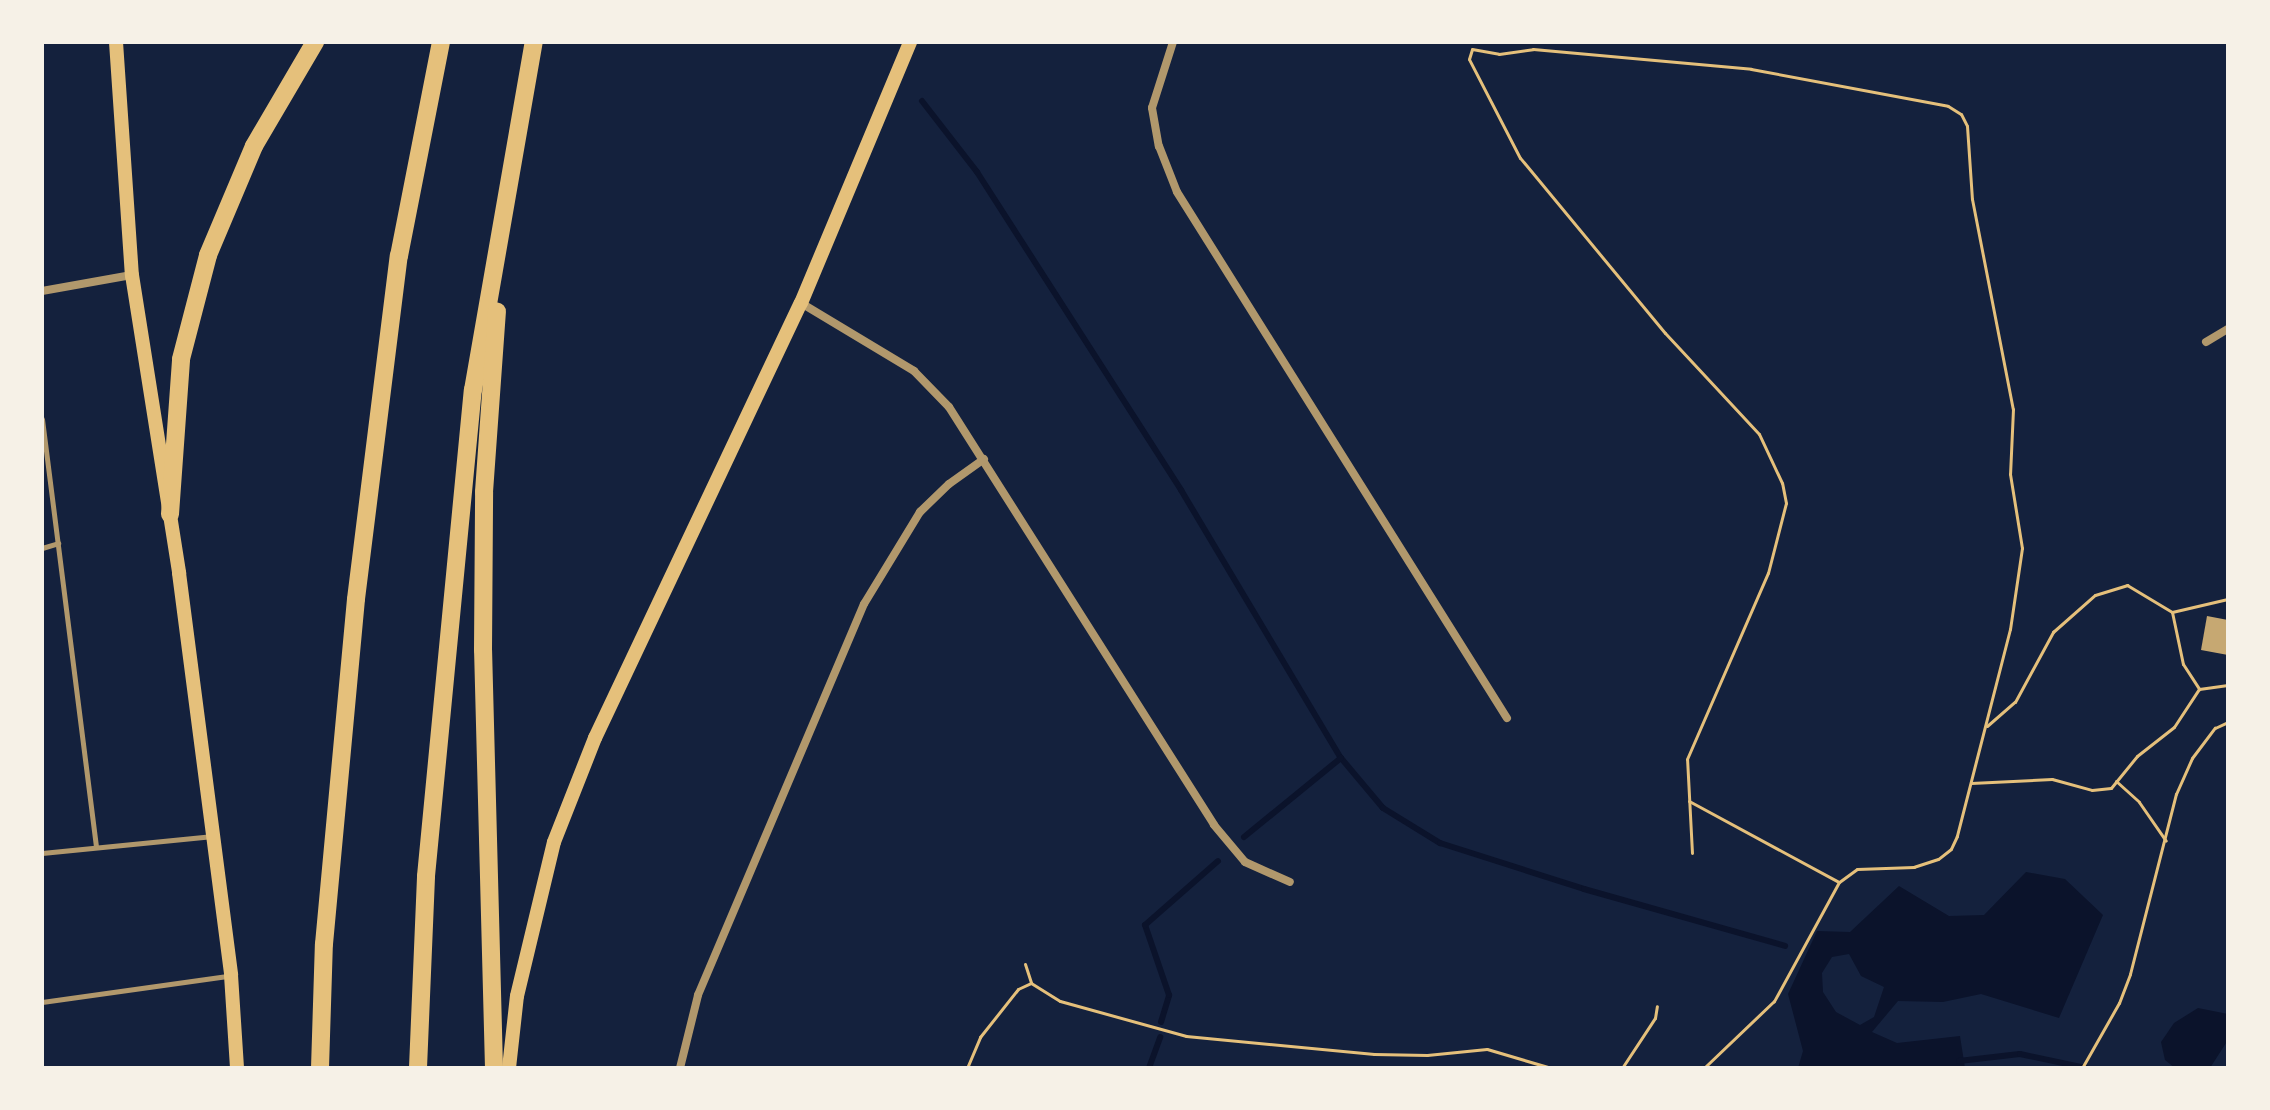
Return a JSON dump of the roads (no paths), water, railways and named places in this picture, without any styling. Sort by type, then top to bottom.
[{"type":"highway","points":[[170,514],[181,359],[208,255],[254,146],[315,42]]},
{"type":"highway","points":[[320,1068],[324,944],[356,599],[399,256],[441,42]]},
{"type":"highway","points":[[418,1068],[426,876],[473,390],[534,42]]},
{"type":"highway","points":[[494,1068],[483,650],[484,508],[504,212]]},
{"type":"main road","points":[[116,42],[132,275],[170,514],[214,836],[231,975],[237,1068]]},
{"type":"main road","points":[[509,1068],[517,996],[554,842],[595,738],[801,303],[910,42]]},
{"type":"street","points":[[1173,42],[1152,108],[1159,146],[1177,192],[1507,718]]},
{"type":"street","points":[[42,291],[132,275]]},
{"type":"street","points":[[801,303],[914,371],[949,407],[1214,825],[1245,862],[1290,882]]},
{"type":"street","points":[[2206,342],[2228,329]]},
{"type":"street","points":[[680,1068],[698,995],[864,604],[920,512],[949,484],[984,459]]},
{"type":"lane","points":[[42,419],[96,847]]},
{"type":"lane","points":[[42,548],[58,543]]},
{"type":"lane","points":[[42,853],[214,836]]},
{"type":"lane","points":[[42,1002],[231,975]]},
{"type":"water","points":[[2026,872],[2065,879],[2103,915],[2059,1018],[1981,994],[1943,1002],[1898,1001],[1872,1032],[1897,1043],[1960,1036],[1965,1068],[1798,1068],[1803,1051],[1788,994],[1817,931],[1850,932],[1899,886],[1949,916],[1984,915]],"holes":[[[1849,954],[1861,976],[1884,987],[1874,1017],[1860,1025],[1836,1012],[1823,992],[1822,973],[1832,957]]]},
{"type":"water","points":[[2198,1008],[2228,1014],[2228,1040],[2210,1068],[2175,1068],[2165,1060],[2161,1042],[2174,1023]]},
{"type":"waterway","points":[[922,101],[977,172],[1181,490],[1341,758],[1383,808],[1440,843],[1584,889],[1785,946]]},
{"type":"waterway","points":[[1244,837],[1341,758]]},
{"type":"waterway","points":[[1161,1022],[1169,995],[1145,925],[1218,861]]},
{"type":"waterway","points":[[1149,1068],[1160,1037]]},
{"type":"waterway","points":[[1959,1061],[2020,1054],[2086,1068]]}]
